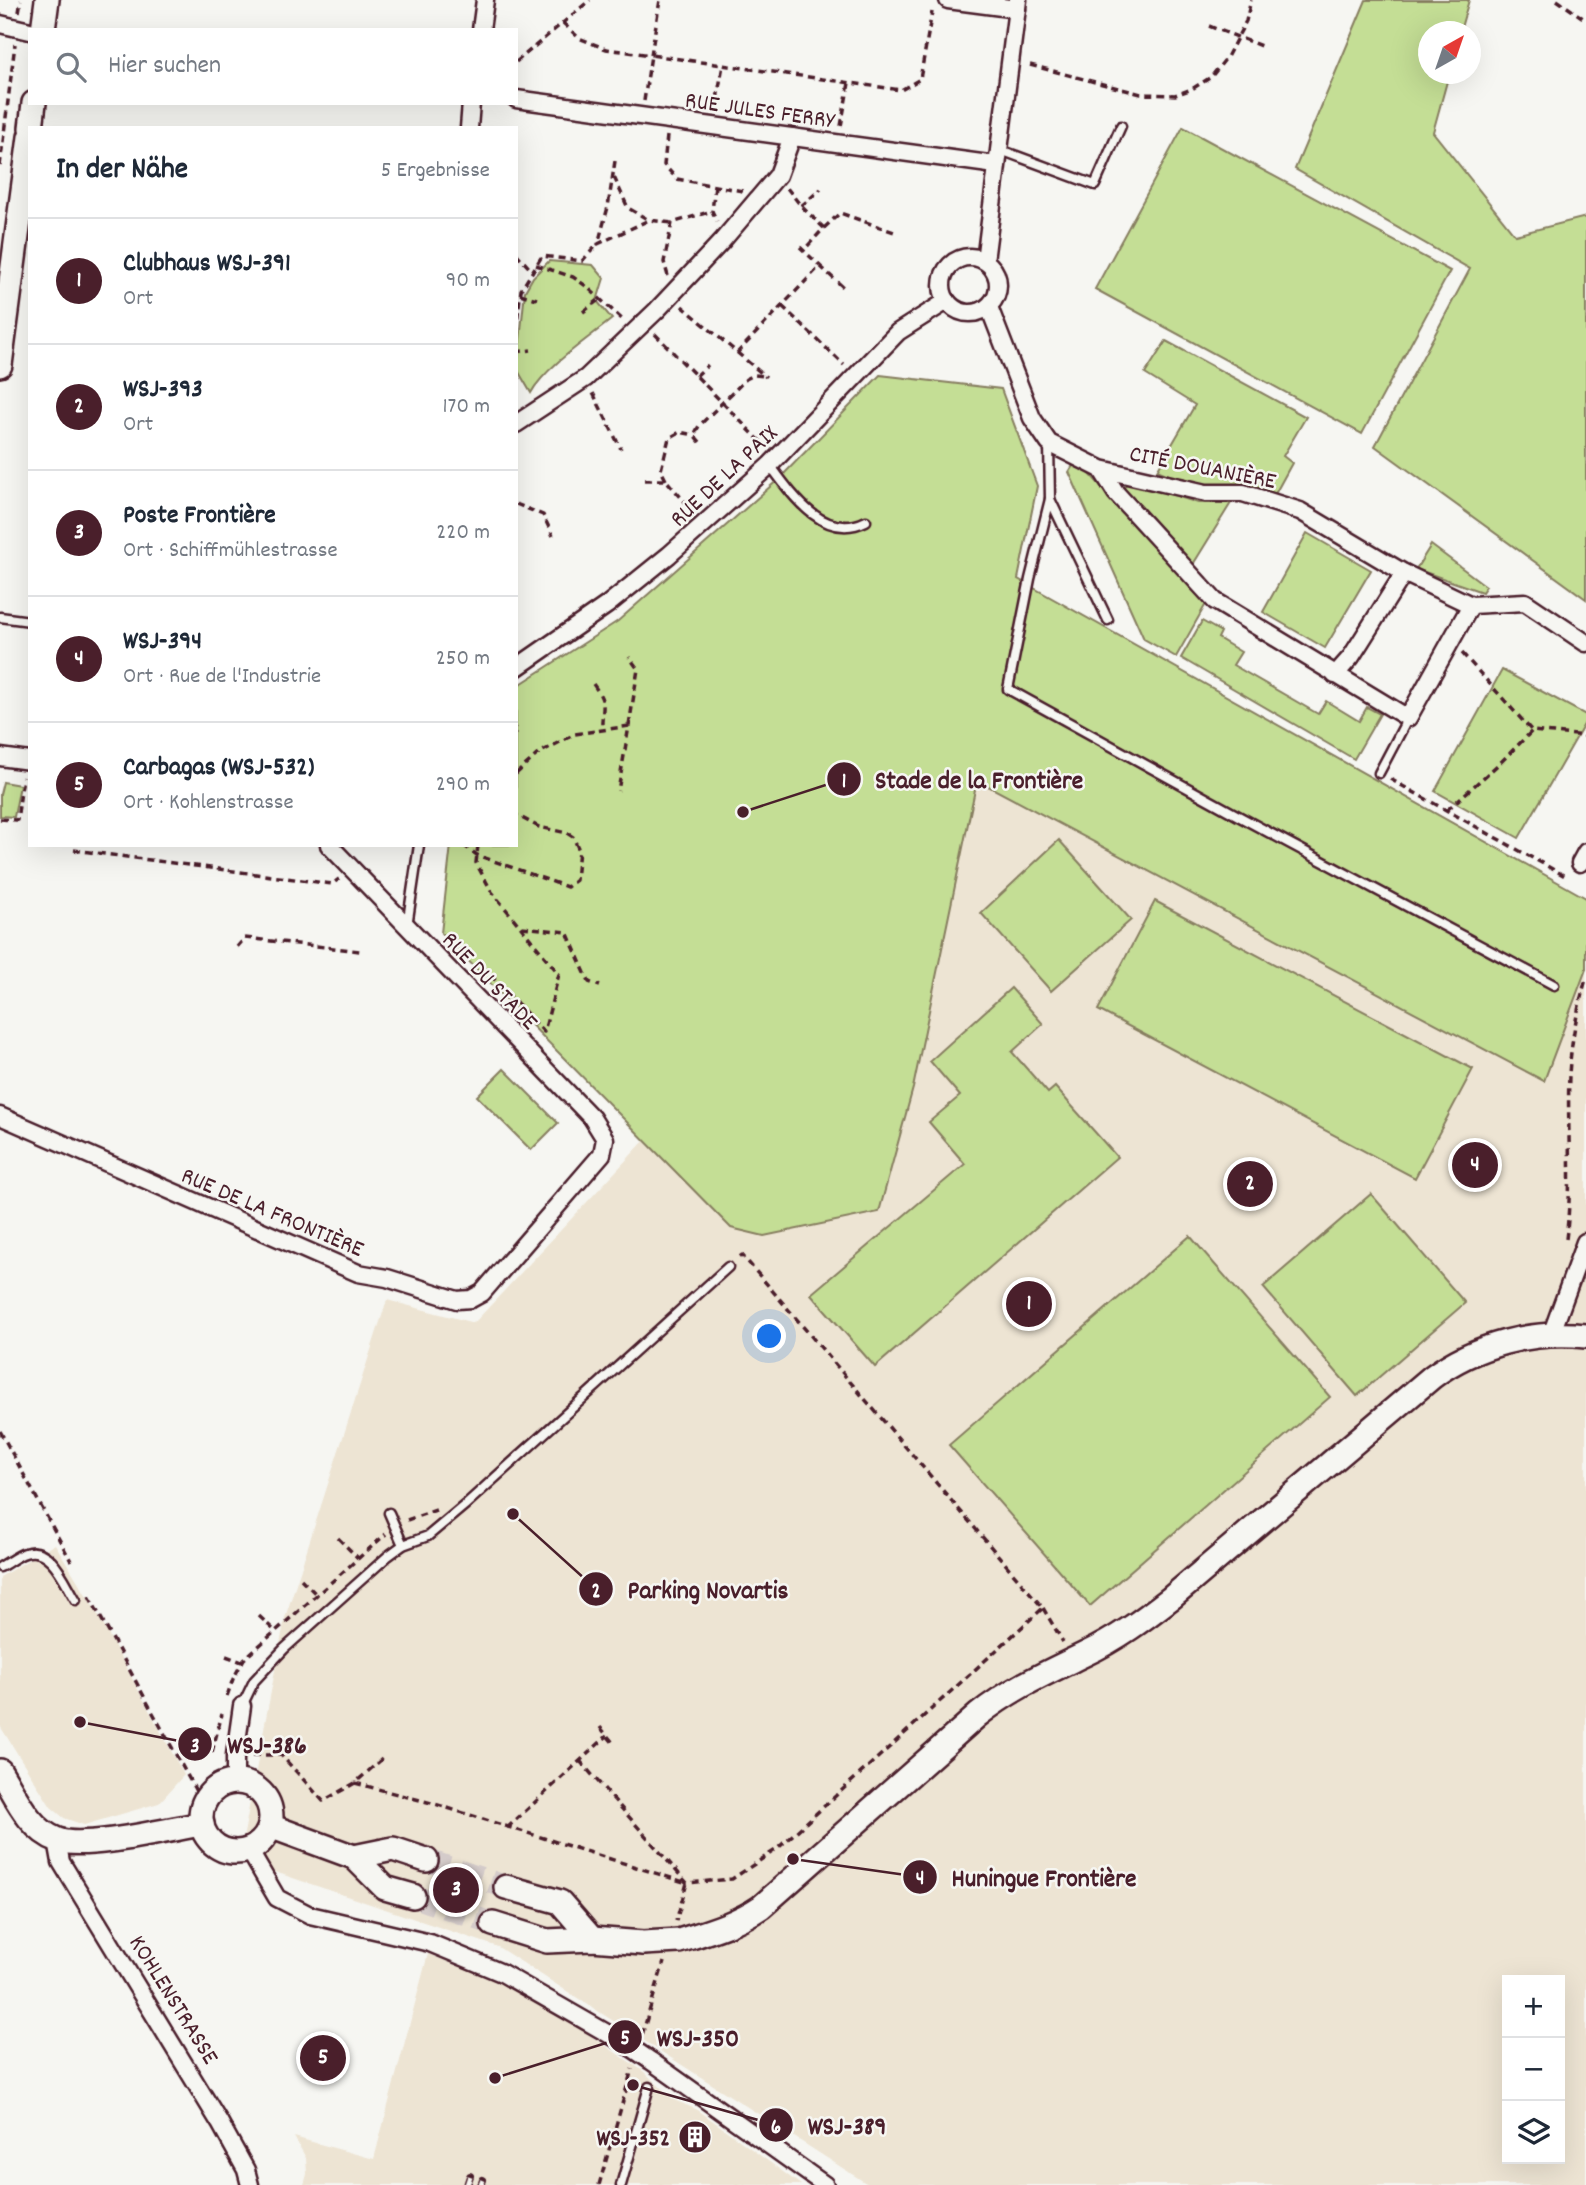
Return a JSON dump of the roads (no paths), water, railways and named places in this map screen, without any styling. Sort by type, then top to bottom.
[{"type":"main road","points":[[43,28],[47,0]]},
{"type":"main road","points":[[31,126],[34,105]]},
{"type":"main road","points":[[0,365],[5,285],[28,149]]},
{"type":"main road","points":[[493,1924],[547,1941],[592,1939],[643,1943],[673,1942],[722,1927],[750,1914],[978,1714],[1031,1679],[1132,1628],[1449,1364],[1505,1342],[1551,1335],[1586,1336]]},
{"type":"main road","points":[[0,1771],[26,1815],[57,1840],[75,1843],[110,1840],[202,1814]]},
{"type":"main road","points":[[235,1781],[245,1782],[261,1791],[270,1808],[270,1826],[262,1841],[248,1850],[229,1851],[219,1848],[205,1833],[202,1814],[206,1797],[219,1786],[235,1781]]},
{"type":"main road","points":[[270,1826],[354,1857],[385,1888],[413,1896]]},
{"type":"main road","points":[[354,1857],[393,1849],[426,1860]]},
{"type":"main road","points":[[506,1887],[560,1902],[592,1939]]},
{"type":"street","points":[[481,28],[485,0]]},
{"type":"street","points":[[948,0],[1017,4],[985,261]]},
{"type":"street","points":[[0,24],[23,29]]},
{"type":"street","name":"RUE JULES FERRY","points":[[518,99],[792,137],[997,157]]},
{"type":"street","points":[[469,126],[471,105]]},
{"type":"street","points":[[518,423],[586,378],[674,292],[725,238],[778,175],[792,137]]},
{"type":"street","points":[[967,257],[985,261],[996,274],[998,292],[989,307],[981,312],[962,312],[947,301],[943,292],[943,283],[950,266],[967,257]]},
{"type":"street","name":"RUE DE LA PAIX","points":[[518,666],[607,605],[669,555],[773,461],[898,332],[947,301]]},
{"type":"street","points":[[989,307],[1032,418],[1049,443]]},
{"type":"street","name":"CITÉ DOUANIÈRE","points":[[1049,443],[1101,469],[1206,493],[1242,493],[1300,511],[1404,573],[1471,605],[1525,602],[1586,643]]},
{"type":"street","name":"CITÉ DOUANIÈRE","points":[[1101,469],[1116,493],[1215,601],[1408,718]]},
{"type":"street","points":[[1335,675],[1351,657],[1404,573]]},
{"type":"street","points":[[1408,718],[1471,605]]},
{"type":"street","points":[[0,757],[28,761]]},
{"type":"street","name":"RUE DU STADE","points":[[331,847],[592,1118],[605,1139],[602,1154]]},
{"type":"street","name":"RUE DE LA FRONTIÈRE","points":[[0,1116],[358,1273],[387,1278],[457,1300],[471,1299],[482,1293],[602,1154]]},
{"type":"street","points":[[1586,1234],[1586,1250]]},
{"type":"street","points":[[1551,1335],[1586,1242]]},
{"type":"street","points":[[235,1781],[235,1755],[242,1706]]},
{"type":"street","name":"KOHLENSTRASSE","points":[[57,1840],[61,1862],[220,2123],[246,2170],[250,2185]]},
{"type":"street","points":[[248,1850],[277,1898],[310,1915],[430,1943],[502,1973],[626,2044],[643,2061],[825,2185]]},
{"type":"lane","points":[[997,157],[1095,185],[1121,126]]},
{"type":"lane","points":[[1049,443],[1050,499],[1030,579],[1008,689],[1554,985]]},
{"type":"lane","points":[[773,461],[805,509],[838,527],[853,527],[866,521]]},
{"type":"lane","points":[[1050,499],[1108,620]]},
{"type":"lane","points":[[0,617],[28,621]]},
{"type":"lane","points":[[1379,772],[1408,718]]},
{"type":"lane","points":[[407,926],[419,847]]},
{"type":"lane","points":[[242,1706],[254,1681],[284,1649],[388,1556],[403,1545],[428,1536],[491,1483],[728,1267]]},
{"type":"lane","points":[[389,1513],[403,1545]]},
{"type":"lane","points":[[0,1567],[23,1553],[40,1553],[52,1562],[76,1600]]},
{"type":"lane","points":[[621,2185],[649,2087]]},
{"type":"tunnel","points":[[426,1860],[506,1887]]},
{"type":"tunnel","points":[[413,1896],[493,1924]]},
{"type":"railway","points":[[467,2185],[470,2176]]},
{"type":"railway","points":[[481,2185],[483,2180]]},
{"type":"place","name":"Stade de la Frontière","points":[[743,812]]},
{"type":"place","name":"WSJ-394","points":[[1475,1165]]},
{"type":"place","name":"WSJ-393","points":[[1250,1184]]},
{"type":"place","name":"Clubhaus WSJ-391","points":[[1029,1304]]},
{"type":"place","name":"Parking Novartis","points":[[513,1514]]},
{"type":"place","name":"WSJ-386","points":[[80,1722]]},
{"type":"place","name":"Huningue Frontière","points":[[793,1859]]},
{"type":"place","name":"Poste Frontière","points":[[456,1890]]},
{"type":"place","name":"Carbagas (WSJ-532)","points":[[323,2058]]},
{"type":"place","name":"WSJ-350","points":[[495,2078]]},
{"type":"place","name":"WSJ-389","points":[[633,2085]]},
{"type":"place","name":"WSJ-352","points":[[695,2137]]}]
